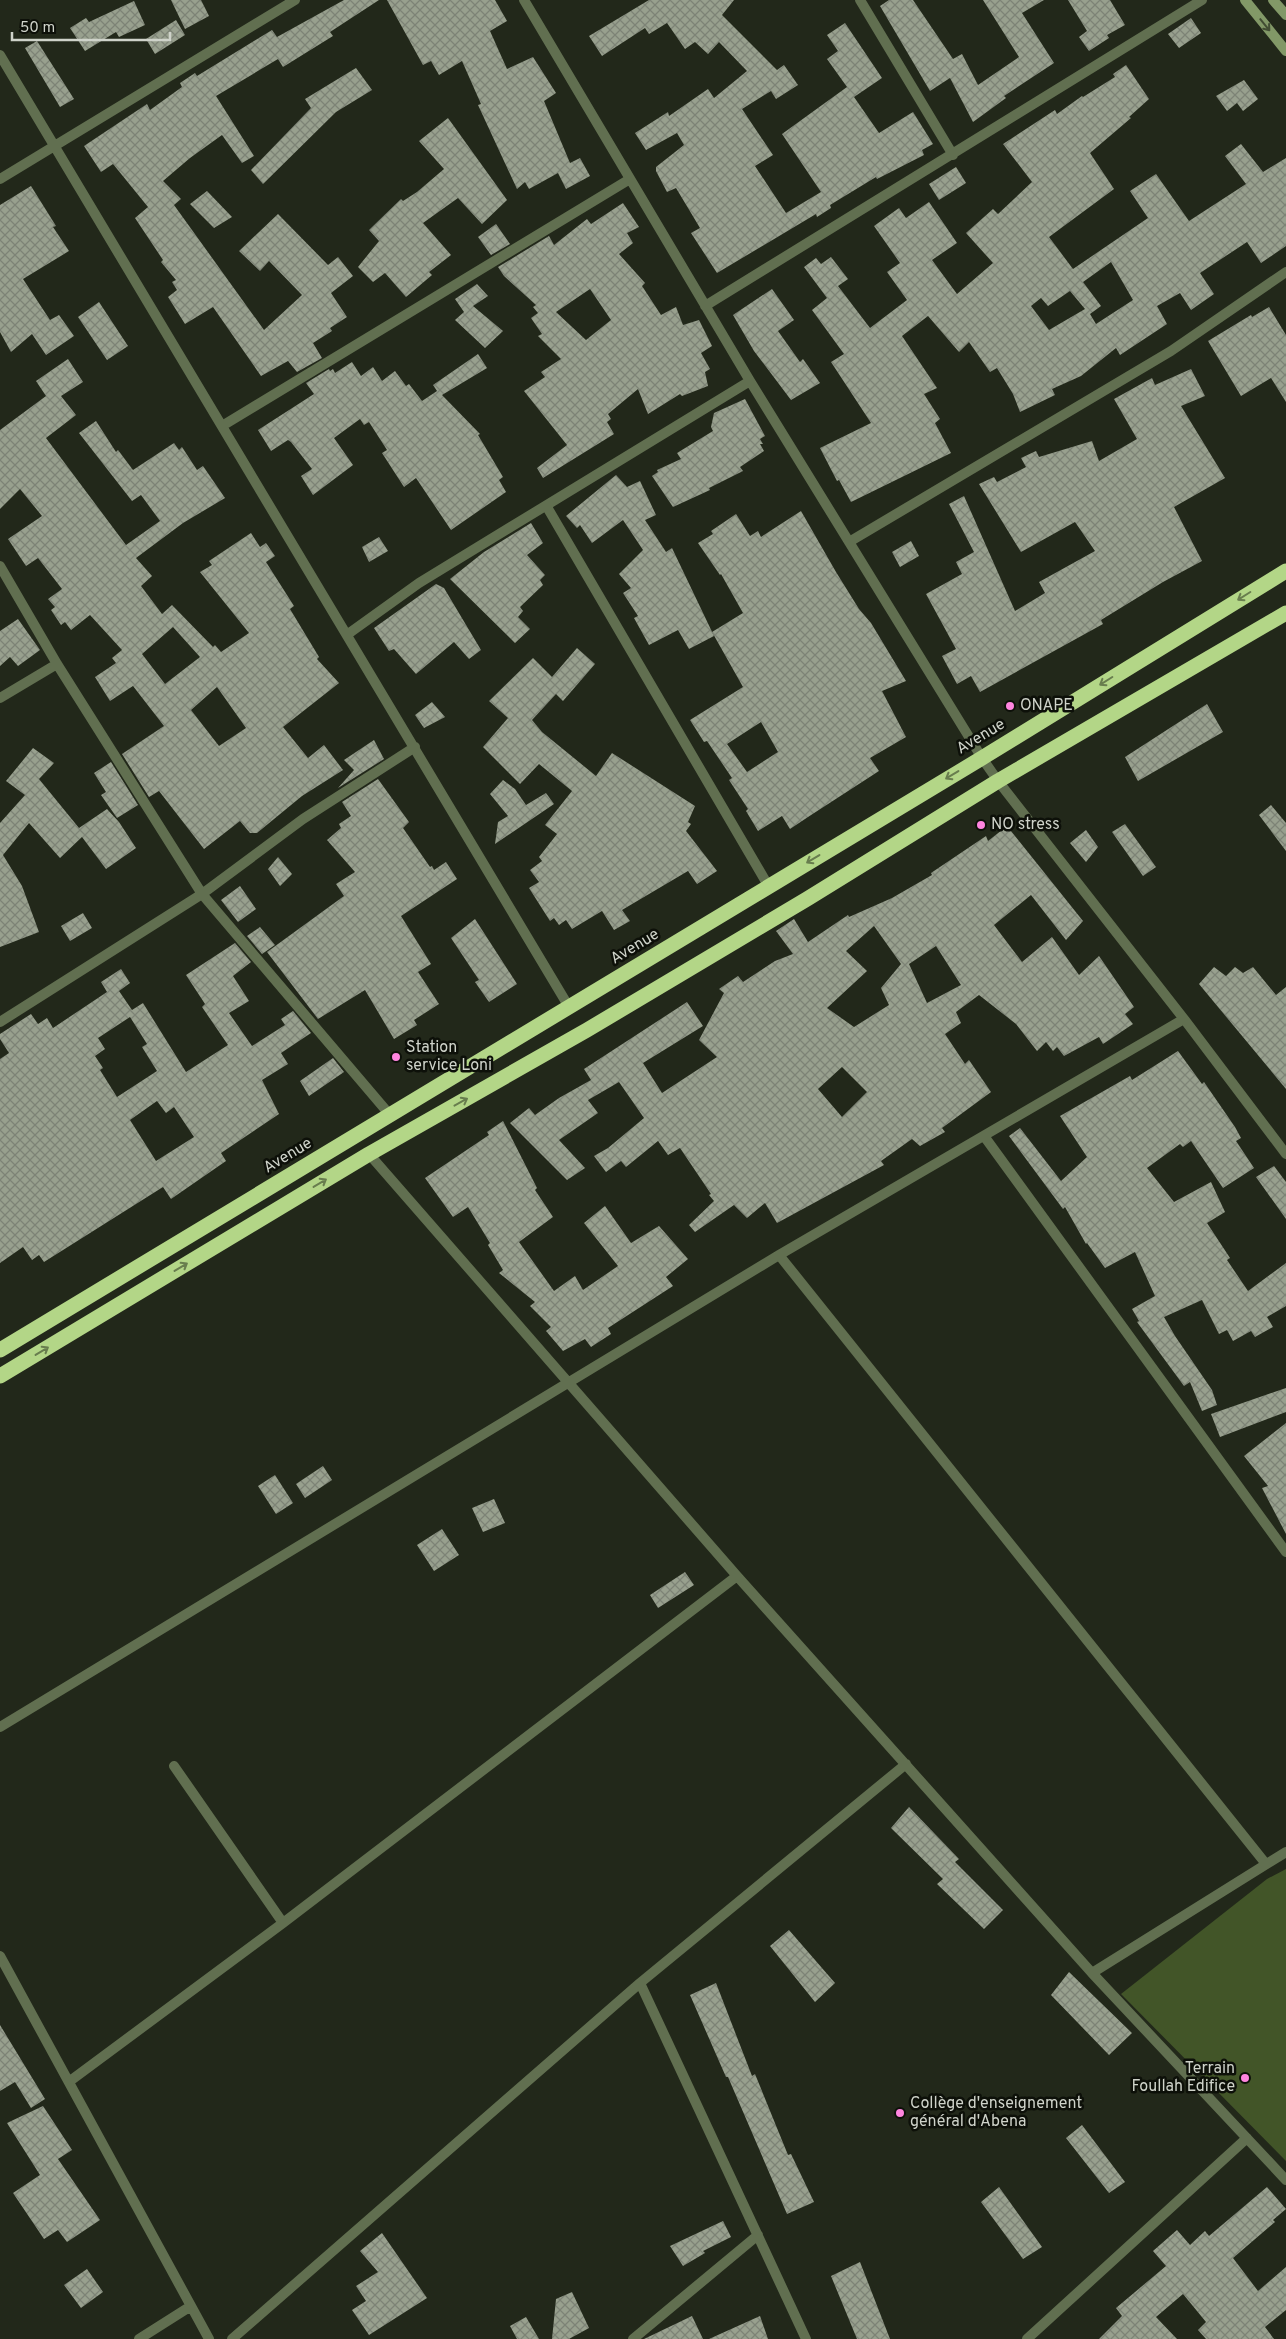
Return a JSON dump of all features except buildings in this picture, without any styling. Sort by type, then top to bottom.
[{"type":"highway","name":"Avenue","points":[[0,1350],[982,758],[1286,571]]},
{"type":"highway","points":[[0,1376],[369,1154],[587,1030],[807,899],[998,781],[1286,613]]},
{"type":"main road","points":[[1244,0],[1286,51]]},
{"type":"main road","points":[[1273,0],[1286,15]]},
{"type":"street","points":[[0,179],[295,0]]},
{"type":"street","points":[[524,0],[750,381],[982,758],[1286,1154]]},
{"type":"street","points":[[860,0],[953,155]]},
{"type":"street","points":[[705,306],[1202,0]]},
{"type":"street","points":[[0,54],[569,1007]]},
{"type":"street","points":[[222,426],[630,179]]},
{"type":"street","points":[[849,542],[1171,351],[1286,272]]},
{"type":"street","points":[[348,634],[419,583],[547,507],[750,381]]},
{"type":"street","points":[[547,507],[769,886]]},
{"type":"street","points":[[0,566],[57,664],[202,894],[390,1115]]},
{"type":"street","points":[[0,698],[57,664]]},
{"type":"street","points":[[0,1022],[202,894],[303,819],[415,747]]},
{"type":"street","points":[[0,1726],[780,1255],[1184,1019]]},
{"type":"street","points":[[984,1136],[1286,1552]]},
{"type":"street","points":[[369,1154],[738,1576],[1092,1973],[1286,2180]]},
{"type":"street","points":[[780,1255],[1266,1864]]},
{"type":"street","points":[[70,2081],[283,1923],[738,1576]]},
{"type":"street","points":[[232,2339],[640,1983],[906,1764]]},
{"type":"street","points":[[174,1766],[283,1923]]},
{"type":"street","points":[[1092,1973],[1286,1852]]},
{"type":"street","points":[[0,1956],[70,2081],[209,2339]]},
{"type":"street","points":[[640,1983],[806,2339]]},
{"type":"street","points":[[1027,2339],[1247,2138]]},
{"type":"street","points":[[633,2339],[758,2235]]},
{"type":"street","points":[[139,2339],[191,2306]]},
{"type":"green space","name":"Terrain Foullah Edifice","points":[[1286,1869],[1286,2161],[1121,1994],[1267,1879]]},
{"type":"place","name":"ONAPE","points":[[1010,706]]},
{"type":"place","name":"NO stress","points":[[981,825]]},
{"type":"place","name":"Station service Loni","points":[[396,1057]]},
{"type":"place","name":"Terrain Foullah Edifice","points":[[1245,2078]]},
{"type":"place","name":"Collège d'enseignement général d'Abena","points":[[900,2113]]}]
